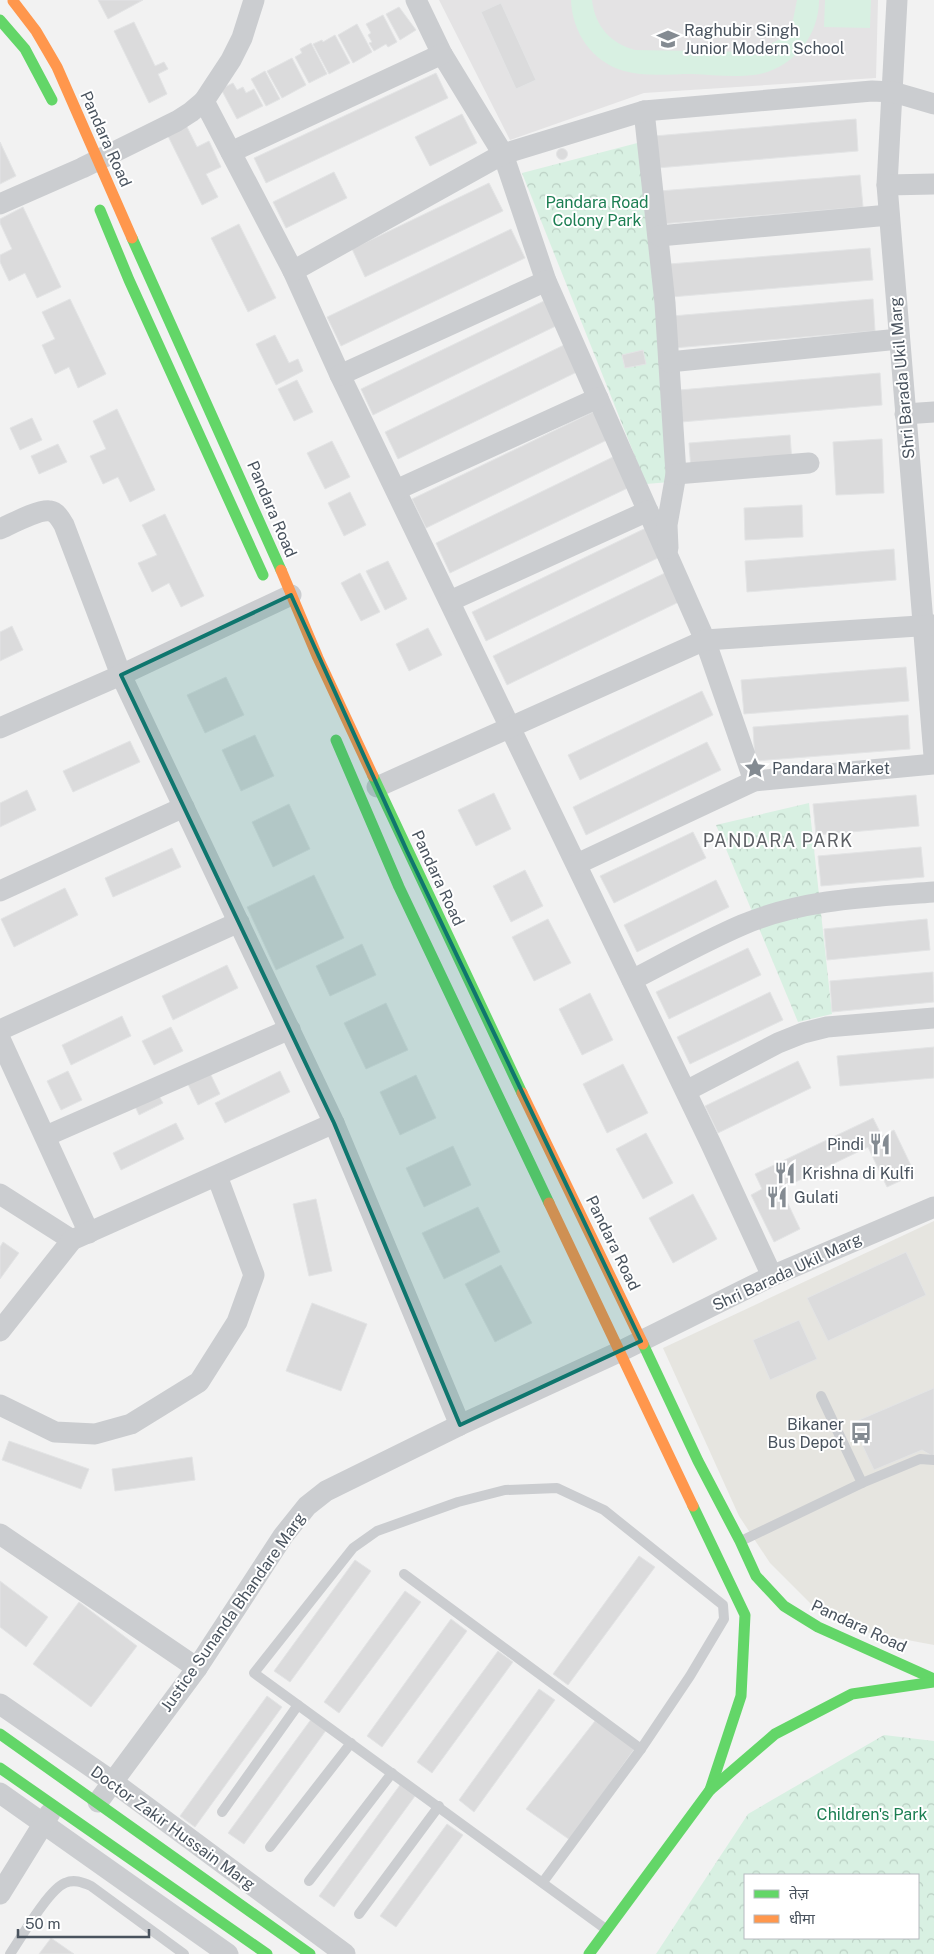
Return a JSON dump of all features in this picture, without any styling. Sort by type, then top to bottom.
[{"type":"main road","points":[[0,16],[8,11],[13,0]]},
{"type":"main road","name":"Pandara Road","points":[[13,0],[36,31],[53,59],[86,166],[257,513],[277,598]]},
{"type":"main road","name":"Pandara Road","points":[[0,20],[24,48],[55,107]]},
{"type":"main road","name":"Pandara Road","points":[[97,202],[129,280],[277,598],[318,658],[377,787],[698,1461],[740,1540],[756,1576],[784,1606],[818,1627],[934,1680]]},
{"type":"main road","points":[[330,726],[399,887],[655,1429],[707,1531],[746,1615],[741,1696],[710,1790]]},
{"type":"main road","points":[[589,1954],[710,1790],[775,1734],[852,1694],[934,1680]]},
{"type":"main road","name":"Doctor Zakir Hussain Marg","points":[[0,1734],[310,1954]]},
{"type":"main road","points":[[0,1768],[49,1815],[267,1954]]},
{"type":"street","points":[[0,204],[86,166],[191,112],[204,101],[231,60],[242,38],[254,0]]},
{"type":"street","points":[[416,0],[442,54],[503,154],[546,281],[705,640],[754,781]]},
{"type":"street","name":"Shri Barada Ukil Marg","points":[[897,0],[887,185],[905,414],[928,625],[934,756]]},
{"type":"street","points":[[231,152],[442,54]]},
{"type":"street","points":[[293,271],[503,154],[644,111],[872,90],[893,92],[934,104]]},
{"type":"street","points":[[204,101],[293,271],[340,375],[686,1091],[772,1276]]},
{"type":"street","points":[[644,111],[659,236],[676,474],[667,526],[669,559]]},
{"type":"street","points":[[887,185],[934,184]]},
{"type":"street","points":[[659,236],[889,215]]},
{"type":"street","points":[[340,375],[546,281]]},
{"type":"street","points":[[669,362],[899,339]]},
{"type":"street","points":[[396,490],[598,398]]},
{"type":"street","points":[[905,414],[934,412]]},
{"type":"street","points":[[676,474],[809,463]]},
{"type":"street","points":[[667,526],[698,473]]},
{"type":"street","points":[[0,529],[41,511],[51,511],[59,516],[64,525],[121,675],[334,1123],[460,1425]]},
{"type":"street","points":[[450,601],[648,511]]},
{"type":"street","points":[[0,728],[121,675],[277,598]]},
{"type":"street","points":[[377,787],[705,640],[928,625]]},
{"type":"street","points":[[577,864],[754,781],[934,764]]},
{"type":"street","points":[[0,891],[184,808]]},
{"type":"street","points":[[632,980],[743,924],[774,914],[833,900],[934,892]]},
{"type":"street","points":[[0,1030],[238,922]]},
{"type":"street","points":[[686,1091],[778,1043],[803,1033],[827,1027],[934,1018]]},
{"type":"street","points":[[46,1136],[290,1029]]},
{"type":"street","points":[[0,1039],[46,1136],[81,1236]]},
{"type":"street","points":[[0,1331],[81,1236],[334,1123]]},
{"type":"street","points":[[0,1405],[55,1432],[95,1434],[131,1424],[198,1382],[237,1322],[254,1275],[217,1176]]},
{"type":"street","points":[[0,1194],[81,1236]]},
{"type":"street","name":"Shri Barada Ukil Marg","points":[[641,1341],[772,1276],[934,1206]]},
{"type":"street","name":"Justice Sunanda Bhandare Marg","points":[[98,1802],[197,1668],[283,1536],[306,1506],[326,1491],[460,1425],[641,1341]]},
{"type":"street","points":[[0,1534],[197,1668]]},
{"type":"street","name":"Doctor Zakir Hussain Marg","points":[[0,1704],[113,1782],[345,1954]]},
{"type":"street","points":[[0,1793],[49,1815],[228,1954]]},
{"type":"street","points":[[0,1894],[49,1815]]},
{"type":"lane","points":[[822,1396],[862,1483]]},
{"type":"lane","points":[[740,1540],[862,1483],[920,1459],[934,1460]]},
{"type":"lane","points":[[542,1882],[641,1749],[690,1676],[724,1620],[723,1606],[604,1510],[557,1488],[505,1490],[458,1502],[377,1531],[353,1548],[254,1672],[607,1930]]},
{"type":"lane","points":[[404,1574],[641,1749]]},
{"type":"lane","points":[[222,1812],[298,1705]]},
{"type":"lane","points":[[270,1847],[351,1742]]},
{"type":"lane","points":[[309,1881],[392,1773]]},
{"type":"lane","points":[[359,1914],[439,1806]]},
{"type":"lane","points":[[10,1954],[49,1898],[64,1883],[80,1881],[91,1886],[184,1954]]},
{"type":"highlighted area","points":[[291,595],[407,851],[641,1341],[460,1425],[334,1123],[121,675]]},
{"type":"shaded area","name":"Raghubir Singh Junior Modern School","points":[[439,0],[878,0],[876,78],[644,93],[510,140]]},
{"type":"shaded area","points":[[934,1221],[934,1645],[870,1633],[842,1623],[817,1610],[770,1563],[739,1516],[663,1348]]},
{"type":"green space","points":[[571,0],[592,0],[596,18],[605,32],[618,43],[635,50],[753,52],[780,39],[786,32],[793,20],[797,0],[819,0],[818,13],[810,37],[794,56],[773,70],[760,74],[735,76],[640,74],[613,67],[602,61],[586,44],[575,23]]},
{"type":"green space","points":[[825,0],[871,0],[870,28],[824,27]]},
{"type":"green space","name":"Pandara Road Colony Park","points":[[645,141],[670,482],[646,484],[522,173]]},
{"type":"green space","points":[[809,803],[832,1014],[798,1022],[716,825]]},
{"type":"green space","name":"Children's Park","points":[[884,1735],[934,1741],[934,1954],[656,1954],[748,1814]]},
{"type":"building","points":[[98,0],[143,0],[108,19]]},
{"type":"building","points":[[501,3],[536,80],[516,89],[481,12]]},
{"type":"building","points":[[399,7],[416,30],[400,40],[386,14]]},
{"type":"building","points":[[383,15],[397,42],[388,47],[386,44],[374,51],[369,43],[372,42],[368,35],[371,33],[366,24]]},
{"type":"building","points":[[134,22],[155,66],[164,62],[168,69],[158,74],[167,94],[149,103],[114,31]]},
{"type":"building","points":[[357,24],[372,52],[353,63],[338,35]]},
{"type":"building","points":[[335,35],[350,63],[329,74],[313,44],[322,40],[323,42]]},
{"type":"building","points":[[311,43],[327,74],[309,83],[295,57],[302,53],[300,49]]},
{"type":"building","points":[[292,58],[306,85],[282,98],[267,71]]},
{"type":"building","points":[[265,71],[280,99],[266,106],[251,79]]},
{"type":"building","points":[[436,73],[448,98],[266,183],[254,158]]},
{"type":"building","points":[[233,83],[237,90],[243,87],[246,93],[254,89],[263,106],[237,119],[221,89]]},
{"type":"building","points":[[462,114],[477,143],[430,166],[415,137]]},
{"type":"building","points":[[856,119],[858,151],[657,168],[654,136]]},
{"type":"building","points":[[186,125],[197,147],[209,141],[221,167],[206,174],[218,197],[202,205],[167,134]]},
{"type":"building","points":[[0,142],[16,176],[0,184]]},
{"type":"building","points":[[562,148],[568,154],[562,160],[556,154]]},
{"type":"building","points":[[334,172],[347,198],[286,228],[273,202]]},
{"type":"building","points":[[860,175],[863,207],[661,224],[659,191]]},
{"type":"building","points":[[489,183],[503,211],[365,277],[352,249]]},
{"type":"building","points":[[23,207],[61,287],[37,298],[25,273],[9,281],[0,262],[0,255],[12,249],[0,219]]},
{"type":"building","points":[[239,224],[276,298],[248,312],[211,238]]},
{"type":"building","points":[[511,229],[525,258],[341,346],[327,317]]},
{"type":"building","points":[[870,248],[873,280],[671,297],[669,264]]},
{"type":"building","points":[[70,299],[106,374],[78,388],[69,367],[55,374],[42,345],[55,339],[42,312]]},
{"type":"building","points":[[873,299],[875,331],[674,348],[672,316]]},
{"type":"building","points":[[546,300],[558,325],[373,415],[361,389]]},
{"type":"building","points":[[275,335],[289,363],[298,359],[303,371],[276,385],[256,344]]},
{"type":"building","points":[[566,344],[579,371],[398,459],[385,432]]},
{"type":"building","points":[[643,350],[646,364],[625,368],[622,355]]},
{"type":"building","points":[[880,373],[882,405],[681,422],[679,390]]},
{"type":"building","points":[[297,380],[313,412],[294,421],[278,389]]},
{"type":"building","points":[[117,409],[155,490],[130,502],[118,477],[103,484],[90,456],[106,449],[93,421]]},
{"type":"building","points":[[595,411],[609,439],[426,528],[412,499]]},
{"type":"building","points":[[32,418],[42,440],[20,450],[10,428]]},
{"type":"building","points":[[790,435],[792,462],[691,470],[689,443]]},
{"type":"building","points":[[882,439],[884,493],[836,495],[833,442]]},
{"type":"building","points":[[332,441],[350,477],[325,489],[307,453]]},
{"type":"building","points":[[58,444],[67,462],[39,474],[31,456]]},
{"type":"building","points":[[617,455],[632,486],[450,573],[436,543]]},
{"type":"building","points":[[350,492],[366,525],[344,536],[328,503]]},
{"type":"building","points":[[802,505],[803,537],[745,540],[744,508]]},
{"type":"building","points":[[165,514],[204,596],[181,607],[169,583],[152,592],[138,563],[157,555],[142,525]]},
{"type":"building","points":[[650,526],[664,555],[486,641],[472,612]]},
{"type":"building","points":[[894,549],[896,580],[747,592],[745,561]]},
{"type":"building","points":[[388,561],[407,599],[385,610],[366,571]]},
{"type":"building","points":[[667,572],[681,601],[507,685],[493,656]]},
{"type":"building","points":[[360,573],[380,612],[361,621],[341,583]]},
{"type":"building","points":[[12,626],[23,650],[0,661],[0,632]]},
{"type":"building","points":[[428,628],[442,655],[409,671],[396,644]]},
{"type":"building","points":[[906,667],[909,701],[744,714],[741,680]]},
{"type":"building","points":[[226,677],[244,715],[205,733],[187,695]]},
{"type":"building","points":[[702,691],[713,715],[580,780],[568,755]]},
{"type":"building","points":[[908,715],[910,749],[755,761],[753,727]]},
{"type":"building","points":[[255,735],[274,776],[241,791],[222,750]]},
{"type":"building","points":[[130,741],[140,762],[73,792],[63,771]]},
{"type":"building","points":[[707,742],[721,770],[586,835],[573,807]]},
{"type":"building","points":[[27,790],[36,810],[0,827],[0,803]]},
{"type":"building","points":[[494,793],[511,829],[476,846],[458,810]]},
{"type":"building","points":[[916,795],[919,826],[816,835],[813,804]]},
{"type":"building","points":[[289,804],[310,849],[273,867],[252,822]]},
{"type":"building","points":[[693,832],[706,858],[614,903],[600,876]]},
{"type":"building","points":[[921,847],[924,877],[821,886],[818,856]]},
{"type":"building","points":[[172,848],[181,867],[113,897],[105,878]]},
{"type":"building","points":[[525,870],[543,906],[511,922],[493,886]]},
{"type":"building","points":[[314,875],[344,938],[276,970],[247,907]]},
{"type":"building","points":[[716,880],[729,907],[637,952],[624,925]]},
{"type":"building","points":[[65,888],[78,915],[14,947],[1,919]]},
{"type":"building","points":[[548,919],[571,963],[534,981],[512,937]]},
{"type":"building","points":[[927,919],[930,950],[827,960],[824,929]]},
{"type":"building","points":[[362,944],[376,975],[330,996],[316,966]]},
{"type":"building","points":[[748,948],[761,975],[669,1019],[656,992]]},
{"type":"building","points":[[227,965],[238,988],[173,1020],[162,996]]},
{"type":"building","points":[[933,972],[934,1002],[832,1012],[830,981]]},
{"type":"building","points":[[770,992],[783,1020],[690,1064],[677,1037]]},
{"type":"building","points":[[590,993],[613,1040],[582,1055],[559,1009]]},
{"type":"building","points":[[386,1003],[408,1050],[366,1069],[344,1023]]},
{"type":"building","points":[[122,1016],[131,1036],[71,1065],[62,1045]]},
{"type":"building","points":[[171,1027],[183,1051],[154,1065],[142,1041]]},
{"type":"building","points":[[934,1047],[934,1078],[840,1086],[837,1056]]},
{"type":"building","points":[[798,1061],[811,1088],[718,1133],[705,1106]]},
{"type":"building","points":[[623,1064],[648,1113],[607,1133],[583,1084]]},
{"type":"building","points":[[208,1069],[220,1094],[198,1105],[186,1080]]},
{"type":"building","points":[[68,1071],[82,1100],[61,1110],[47,1081]]},
{"type":"building","points":[[280,1071],[290,1092],[225,1123],[215,1103]]},
{"type":"building","points":[[416,1075],[436,1118],[400,1135],[380,1092]]},
{"type":"building","points":[[156,1091],[163,1103],[139,1115],[133,1102]]},
{"type":"building","points":[[873,1118],[882,1136],[894,1130],[915,1174],[887,1187],[868,1147],[781,1189],[800,1229],[774,1242],[751,1195],[762,1189],[755,1174]]},
{"type":"building","points":[[176,1123],[184,1139],[121,1170],[113,1153]]},
{"type":"building","points":[[646,1133],[673,1183],[643,1199],[616,1149]]},
{"type":"building","points":[[453,1146],[471,1185],[424,1207],[406,1168]]},
{"type":"building","points":[[693,1194],[717,1239],[673,1263],[649,1218]]},
{"type":"building","points":[[316,1199],[332,1271],[309,1276],[293,1204]]},
{"type":"building","points":[[478,1207],[500,1252],[444,1279],[422,1233]]},
{"type":"building","points":[[3,1242],[19,1253],[0,1279],[0,1247]]},
{"type":"building","points":[[906,1252],[926,1295],[828,1341],[807,1298]]},
{"type":"building","points":[[501,1265],[532,1323],[495,1342],[465,1284]]},
{"type":"building","points":[[312,1303],[367,1324],[341,1391],[286,1371]]},
{"type":"building","points":[[799,1320],[817,1359],[770,1380],[753,1340]]},
{"type":"building","points":[[934,1388],[934,1457],[922,1450],[874,1470],[852,1423]]},
{"type":"building","points":[[9,1441],[89,1469],[81,1489],[2,1460]]},
{"type":"building","points":[[192,1457],[195,1480],[115,1491],[112,1469]]},
{"type":"building","points":[[639,1556],[655,1567],[568,1685],[553,1674]]},
{"type":"building","points":[[355,1560],[371,1571],[290,1682],[274,1671]]},
{"type":"building","points":[[0,1581],[48,1617],[26,1647],[0,1627]]},
{"type":"building","points":[[405,1591],[421,1602],[339,1713],[324,1702]]},
{"type":"building","points":[[79,1602],[137,1646],[91,1707],[33,1664]]},
{"type":"building","points":[[451,1619],[467,1631],[382,1747],[367,1736]]},
{"type":"building","points":[[498,1651],[513,1662],[432,1773],[417,1762]]},
{"type":"building","points":[[539,1689],[555,1700],[474,1812],[459,1800]]},
{"type":"building","points":[[267,1696],[282,1707],[195,1827],[180,1816]]},
{"type":"building","points":[[312,1718],[327,1729],[244,1844],[228,1833]]},
{"type":"building","points":[[595,1721],[635,1748],[570,1840],[526,1809]]},
{"type":"building","points":[[400,1785],[415,1796],[334,1907],[319,1896]]},
{"type":"building","points":[[447,1824],[463,1835],[396,1927],[380,1916]]},
{"type":"building","points":[[51,1938],[74,1954],[39,1954]]},
{"type":"traffic: fast","points":[[0,20],[25,49],[52,100]]},
{"type":"traffic: fast","points":[[100,210],[129,280],[263,575]]},
{"type":"traffic: fast","points":[[132,238],[281,570]]},
{"type":"traffic: fast","points":[[336,740],[399,887],[549,1203]]},
{"type":"traffic: fast","points":[[373,776],[522,1093]]},
{"type":"traffic: fast","points":[[643,1344],[698,1461],[756,1576],[784,1606],[818,1627],[934,1679]]},
{"type":"traffic: fast","points":[[693,1506],[745,1615],[741,1696],[710,1790]]},
{"type":"traffic: fast","points":[[589,1954],[710,1790],[775,1734],[852,1694],[934,1682]]},
{"type":"traffic: fast","points":[[0,1734],[310,1954]]},
{"type":"traffic: fast","points":[[0,1768],[267,1954]]},
{"type":"traffic: slow","points":[[13,1],[36,31],[57,67],[132,238]]},
{"type":"traffic: slow","points":[[281,570],[318,658],[373,776]]},
{"type":"traffic: slow","points":[[522,1093],[643,1344]]},
{"type":"traffic: slow","points":[[549,1203],[693,1506]]},
{"type":"place","name":"Raghubir Singh Junior Modern School","points":[[668,39]]},
{"type":"place","name":"Pandara Market","points":[[755,768]]},
{"type":"place","name":"Pindi","points":[[880,1144]]},
{"type":"place","name":"Krishna di Kulfi","points":[[785,1173]]},
{"type":"place","name":"Gulati","points":[[777,1197]]},
{"type":"place","name":"Bikaner Bus Depot","points":[[861,1433]]},
{"type":"district","name":"PANDARA PARK","points":[[778,840]]}]
